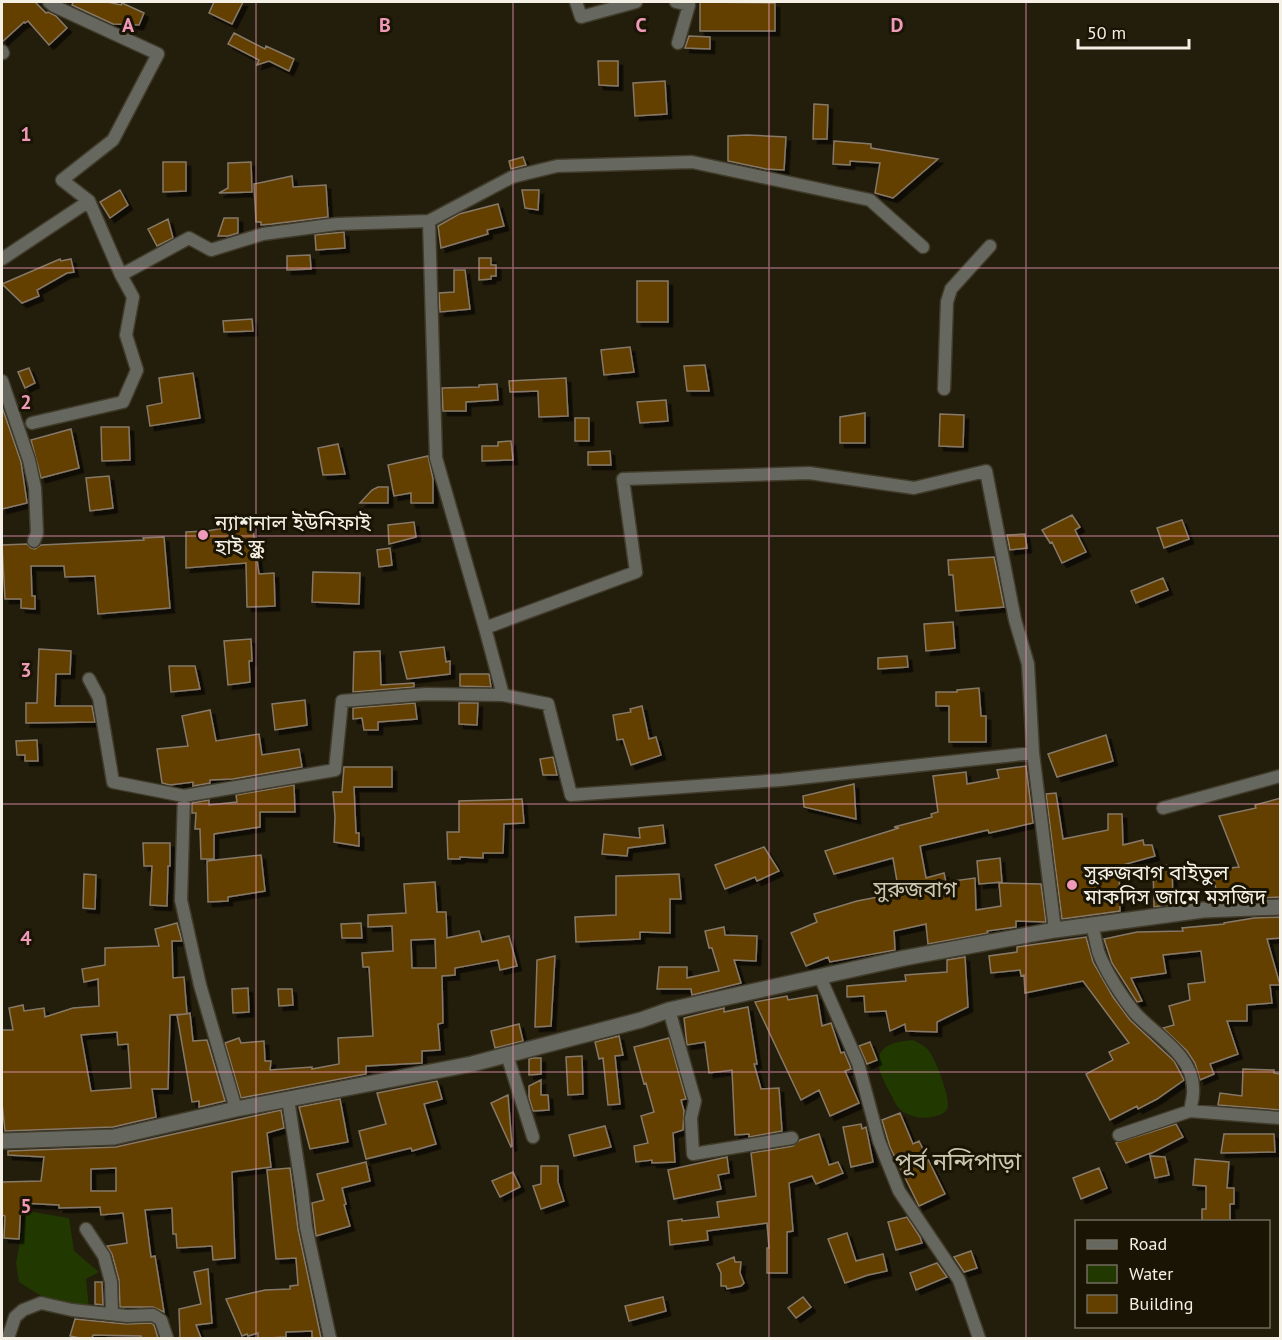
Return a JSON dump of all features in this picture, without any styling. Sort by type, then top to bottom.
[{"type":"street","points":[[32,423],[123,402],[137,370],[126,335],[133,297],[88,201],[62,180],[113,140],[158,54],[49,2]]},
{"type":"street","points":[[576,2],[581,17],[636,2]]},
{"type":"street","points":[[676,2],[689,5],[678,43]]},
{"type":"street","points":[[121,275],[189,238],[211,250],[263,234],[337,224],[429,221],[512,177],[556,166],[692,162],[870,200],[923,247]]},
{"type":"street","points":[[2,259],[88,201]]},
{"type":"street","points":[[429,221],[436,458],[503,695]]},
{"type":"street","points":[[944,389],[945,320],[951,289],[990,246]]},
{"type":"street","points":[[2,381],[29,460],[35,488],[37,533],[34,541]]},
{"type":"street","points":[[485,628],[636,572],[622,479],[809,473],[914,488],[986,471],[1015,620],[1028,664],[1033,753],[1055,930]]},
{"type":"street","points":[[89,679],[99,698],[113,782],[184,796],[334,770],[342,701],[426,694],[503,695],[548,704],[572,795],[781,780],[1033,753]]},
{"type":"street","points":[[1163,808],[1281,776]]},
{"type":"street","points":[[184,796],[181,900],[200,985],[236,1109]]},
{"type":"street","points":[[2,1141],[114,1137],[236,1109],[472,1064],[641,1020],[669,1010],[904,958],[1055,930],[1203,910],[1281,907]]},
{"type":"street","points":[[1092,924],[1099,952],[1112,978],[1135,1012],[1167,1042],[1190,1072],[1194,1089],[1190,1111]]},
{"type":"street","points":[[820,977],[858,1063],[879,1141],[899,1191],[959,1280],[979,1338]]},
{"type":"street","points":[[669,1010],[695,1101],[691,1118],[693,1154],[792,1138]]},
{"type":"street","points":[[507,1055],[533,1137]]},
{"type":"street","points":[[288,1099],[306,1227],[330,1338]]},
{"type":"street","points":[[1119,1135],[1190,1111],[1281,1118]]},
{"type":"street","points":[[87,1229],[104,1256],[111,1282],[112,1313]]},
{"type":"street","points":[[8,1338],[15,1317],[33,1305],[46,1304],[72,1310],[126,1316],[153,1315],[159,1317],[167,1338]]},
{"type":"water","points":[[913,1040],[923,1045],[935,1061],[947,1097],[948,1104],[944,1113],[928,1118],[912,1116],[897,1106],[880,1070],[880,1055],[883,1049],[900,1042]]},
{"type":"water","points":[[26,1211],[69,1218],[74,1251],[99,1272],[86,1279],[89,1309],[52,1301],[19,1282],[16,1263]]},
{"type":"building","points":[[2,2],[35,2],[46,13],[56,16],[67,28],[49,45],[28,21],[2,42]]},
{"type":"building","points":[[73,2],[107,2],[121,5],[122,3],[144,13],[139,25],[113,24],[72,5]]},
{"type":"building","points":[[214,2],[243,2],[232,24],[209,13]]},
{"type":"building","points":[[700,2],[775,3],[775,31],[700,31]]},
{"type":"building","points":[[234,33],[265,49],[266,46],[294,59],[289,71],[269,61],[257,65],[259,60],[228,44]]},
{"type":"building","points":[[689,36],[710,37],[710,49],[685,48]]},
{"type":"building","points":[[598,61],[618,61],[618,86],[599,85]]},
{"type":"building","points":[[665,81],[667,114],[635,116],[633,83]]},
{"type":"building","points":[[814,104],[828,105],[827,139],[813,139]]},
{"type":"building","points":[[728,136],[786,137],[784,170],[766,169],[728,161]]},
{"type":"building","points":[[834,141],[871,144],[871,148],[938,159],[893,198],[875,193],[880,163],[850,161],[850,165],[833,164]]},
{"type":"building","points":[[523,157],[526,165],[511,169],[509,161]]},
{"type":"building","points":[[163,162],[186,162],[186,191],[163,192]]},
{"type":"building","points":[[251,162],[252,192],[219,193],[228,188],[228,163]]},
{"type":"building","points":[[292,176],[293,187],[326,185],[328,217],[261,225],[261,222],[256,222],[254,184]]},
{"type":"building","points":[[120,190],[128,205],[110,218],[100,202]]},
{"type":"building","points":[[522,190],[539,190],[538,210],[525,208]]},
{"type":"building","points":[[498,204],[504,226],[487,230],[488,234],[441,248],[438,226],[459,214]]},
{"type":"building","points":[[224,218],[238,218],[238,233],[218,236]]},
{"type":"building","points":[[168,219],[173,238],[157,246],[148,229]]},
{"type":"building","points":[[344,232],[345,248],[316,250],[315,235]]},
{"type":"building","points":[[310,255],[311,269],[287,270],[287,256]]},
{"type":"building","points":[[479,258],[491,258],[491,265],[496,265],[496,276],[479,280]]},
{"type":"building","points":[[60,259],[61,261],[71,259],[74,272],[67,273],[37,290],[39,296],[22,303],[2,284]]},
{"type":"building","points":[[454,270],[465,270],[470,309],[440,312],[439,293],[454,292]]},
{"type":"building","points":[[637,281],[668,281],[668,322],[637,322]]},
{"type":"building","points":[[252,319],[253,331],[224,332],[223,321]]},
{"type":"building","points":[[630,347],[634,372],[604,375],[601,350]]},
{"type":"building","points":[[705,365],[709,391],[687,391],[684,366]]},
{"type":"building","points":[[29,368],[35,383],[25,388],[18,372]]},
{"type":"building","points":[[193,373],[200,418],[150,426],[147,406],[162,403],[159,378]]},
{"type":"building","points":[[566,378],[568,416],[539,417],[538,391],[510,392],[509,381]]},
{"type":"building","points":[[497,384],[498,400],[466,402],[466,411],[443,411],[442,388]]},
{"type":"building","points":[[666,400],[668,421],[640,423],[637,402]]},
{"type":"building","points":[[2,407],[21,462],[27,503],[2,509]]},
{"type":"building","points":[[865,413],[865,443],[840,443],[840,417]]},
{"type":"building","points":[[940,414],[964,415],[963,447],[939,446]]},
{"type":"building","points":[[575,418],[589,418],[589,441],[575,441]]},
{"type":"building","points":[[101,427],[129,427],[130,460],[102,461]]},
{"type":"building","points":[[71,429],[79,468],[41,478],[31,440]]},
{"type":"building","points":[[511,441],[513,460],[482,461],[482,446],[498,446],[498,442]]},
{"type":"building","points":[[338,444],[345,474],[323,475],[318,448]]},
{"type":"building","points":[[610,451],[611,465],[588,465],[588,452]]},
{"type":"building","points":[[428,456],[433,479],[433,503],[411,503],[411,493],[394,496],[388,465]]},
{"type":"building","points":[[109,476],[113,508],[90,511],[86,478]]},
{"type":"building","points":[[378,487],[388,487],[388,503],[360,503],[372,490]]},
{"type":"building","points":[[1072,515],[1080,527],[1075,530],[1086,552],[1062,563],[1052,542],[1050,543],[1042,530]]},
{"type":"building","points":[[1182,520],[1189,539],[1164,548],[1157,528]]},
{"type":"building","points":[[252,521],[259,574],[274,573],[275,606],[247,607],[246,563],[186,568],[186,532],[207,531],[230,527],[229,523]]},
{"type":"building","points":[[414,522],[416,537],[389,544],[388,525]]},
{"type":"building","points":[[1025,534],[1027,548],[1010,550],[1007,535]]},
{"type":"building","points":[[164,537],[170,608],[98,614],[95,576],[65,577],[64,566],[31,566],[35,609],[21,608],[21,599],[5,599],[2,545],[27,544],[35,549],[41,545]]},
{"type":"building","points":[[390,548],[392,565],[379,567],[377,550]]},
{"type":"building","points":[[994,557],[1004,607],[956,611],[953,575],[949,575],[948,560]]},
{"type":"building","points":[[313,572],[360,573],[359,604],[312,602]]},
{"type":"building","points":[[1163,578],[1168,590],[1136,603],[1131,591]]},
{"type":"building","points":[[953,622],[955,648],[926,651],[924,624]]},
{"type":"building","points":[[251,639],[250,682],[228,685],[224,641]]},
{"type":"building","points":[[444,647],[446,662],[450,661],[450,674],[407,679],[400,652]]},
{"type":"building","points":[[39,649],[71,651],[70,674],[56,674],[55,706],[92,706],[95,722],[26,723],[26,703],[37,703]]},
{"type":"building","points":[[380,651],[381,685],[414,683],[414,687],[353,692],[354,652]]},
{"type":"building","points":[[907,656],[908,667],[878,669],[878,658]]},
{"type":"building","points":[[169,666],[195,666],[200,689],[171,692]]},
{"type":"building","points":[[460,674],[489,674],[491,687],[460,686]]},
{"type":"building","points":[[979,688],[981,716],[986,716],[986,742],[949,742],[949,706],[936,706],[936,692],[957,692],[957,690]]},
{"type":"building","points":[[305,700],[307,725],[275,730],[272,704]]},
{"type":"building","points":[[415,703],[417,719],[378,722],[378,730],[364,730],[362,718],[353,719],[353,708]]},
{"type":"building","points":[[459,703],[478,703],[477,725],[459,724]]},
{"type":"building","points":[[642,706],[649,739],[656,737],[661,755],[631,765],[623,739],[617,740],[613,715],[631,712],[630,709]]},
{"type":"building","points":[[210,710],[216,741],[259,734],[262,755],[299,749],[302,767],[233,779],[210,780],[210,783],[193,786],[193,782],[170,785],[162,783],[157,749],[188,746],[182,716]]},
{"type":"building","points":[[1106,735],[1113,761],[1057,777],[1048,754]]},
{"type":"building","points":[[37,740],[38,761],[25,761],[25,755],[17,755],[16,741]]},
{"type":"building","points":[[553,757],[557,775],[543,775],[540,759]]},
{"type":"building","points":[[1026,766],[1033,823],[989,833],[988,830],[920,846],[926,878],[944,873],[946,882],[975,878],[976,910],[1001,906],[999,883],[1041,884],[1046,922],[1016,921],[1016,927],[928,944],[926,924],[894,931],[895,950],[830,962],[828,957],[806,966],[791,933],[817,922],[814,914],[857,901],[899,893],[893,858],[834,874],[825,851],[899,828],[894,827],[932,817],[931,814],[938,812],[933,776],[966,772],[967,784],[999,778],[997,770]]},
{"type":"building","points":[[344,767],[392,767],[392,787],[354,787],[356,833],[359,833],[359,846],[334,842],[333,792],[342,792]]},
{"type":"building","points":[[854,784],[856,819],[804,807],[803,796]]},
{"type":"building","points":[[294,785],[295,812],[260,812],[260,827],[214,834],[214,859],[201,859],[200,829],[195,829],[196,813],[192,813],[192,803],[209,800],[209,805],[237,802],[236,795]]},
{"type":"building","points":[[1056,793],[1063,839],[1108,830],[1108,814],[1122,814],[1123,845],[1143,840],[1144,845],[1152,845],[1155,856],[1119,866],[1120,911],[1062,919],[1046,794]]},
{"type":"building","points":[[1281,798],[1281,897],[1219,900],[1211,870],[1239,867],[1219,816],[1256,808],[1255,805]]},
{"type":"building","points":[[522,799],[524,823],[504,824],[503,853],[483,853],[483,858],[448,859],[447,832],[459,832],[459,801]]},
{"type":"building","points":[[663,825],[665,843],[628,848],[627,856],[602,854],[604,834],[640,838],[639,828]]},
{"type":"building","points":[[143,843],[170,843],[167,906],[150,905],[152,866],[144,866]]},
{"type":"building","points":[[764,847],[779,871],[757,881],[755,877],[725,889],[715,865]]},
{"type":"building","points":[[261,855],[265,891],[228,897],[228,901],[208,902],[207,861]]},
{"type":"building","points":[[1000,858],[1002,882],[979,884],[977,861]]},
{"type":"building","points":[[1172,865],[1173,904],[1154,907],[1153,866]]},
{"type":"building","points":[[84,874],[96,875],[95,909],[83,908]]},
{"type":"building","points":[[679,874],[681,899],[670,899],[670,933],[640,932],[640,939],[576,942],[575,917],[616,915],[616,876]]},
{"type":"building","points":[[435,882],[437,912],[446,912],[447,938],[479,931],[482,942],[509,936],[517,966],[500,970],[498,960],[455,968],[455,975],[442,976],[443,1023],[438,1024],[440,1050],[422,1051],[422,1063],[366,1066],[366,1074],[241,1098],[225,1043],[239,1038],[241,1043],[264,1041],[265,1061],[271,1061],[270,1070],[312,1067],[312,1069],[339,1064],[338,1038],[373,1036],[369,967],[363,967],[362,953],[393,951],[392,926],[368,927],[368,915],[406,913],[404,884]],"holes":[[[435,939],[436,968],[412,968],[411,940]]]},
{"type":"building","points":[[1281,917],[1281,938],[1267,939],[1280,985],[1270,985],[1272,1003],[1247,1005],[1247,1021],[1227,1021],[1238,1054],[1210,1064],[1214,1074],[1200,1080],[1195,1063],[1187,1051],[1163,1028],[1174,1025],[1169,1006],[1190,1000],[1188,984],[1205,982],[1201,951],[1163,955],[1166,973],[1131,978],[1142,1001],[1137,1002],[1112,963],[1104,939],[1137,932],[1183,931],[1182,928],[1224,924],[1254,918]]},
{"type":"building","points":[[177,923],[182,941],[172,941],[173,978],[184,977],[187,1014],[190,1013],[193,1041],[207,1040],[225,1101],[199,1107],[199,1101],[192,1102],[177,1015],[186,1014],[170,1015],[168,1089],[152,1089],[156,1117],[113,1127],[5,1131],[2,1103],[2,1030],[13,1030],[9,1008],[23,1005],[24,1011],[44,1008],[45,1017],[73,1008],[99,1006],[98,979],[84,982],[82,969],[105,965],[105,948],[159,946],[155,929]],"holes":[[[117,1032],[118,1045],[128,1044],[131,1088],[91,1091],[81,1035]]]},
{"type":"building","points":[[361,923],[362,938],[342,938],[341,924]]},
{"type":"building","points":[[724,927],[725,935],[757,936],[756,961],[734,960],[741,983],[692,995],[691,989],[657,989],[659,967],[687,967],[687,978],[719,971],[712,948],[709,948],[705,931]]},
{"type":"building","points":[[1086,937],[1093,962],[1113,997],[1130,1020],[1174,1061],[1184,1080],[1157,1099],[1110,1120],[1086,1074],[1113,1060],[1109,1052],[1129,1043],[1083,981],[1025,993],[1024,975],[1021,976],[1020,970],[991,973],[989,956],[1017,952],[1017,947]]},
{"type":"building","points":[[555,956],[551,1026],[535,1027],[537,960]]},
{"type":"building","points":[[965,957],[968,1007],[937,1022],[937,1032],[906,1031],[905,1024],[890,1031],[886,1011],[865,1012],[864,996],[847,997],[847,986],[906,981],[905,975],[947,972],[947,960]]},
{"type":"building","points":[[248,988],[249,1012],[233,1013],[232,989]]},
{"type":"building","points":[[278,989],[292,989],[293,1005],[279,1006]]},
{"type":"building","points":[[817,995],[822,1026],[831,1023],[841,1053],[844,1052],[850,1066],[851,1069],[845,1071],[859,1103],[830,1116],[819,1090],[801,1100],[755,1002],[787,996],[788,1000]]},
{"type":"building","points":[[748,1007],[757,1064],[754,1064],[761,1089],[779,1088],[782,1131],[749,1137],[749,1134],[735,1135],[732,1070],[709,1073],[705,1042],[687,1045],[684,1018],[724,1008],[724,1012]]},
{"type":"building","points":[[519,1024],[523,1041],[495,1048],[491,1031]]},
{"type":"building","points":[[619,1036],[623,1055],[615,1056],[620,1104],[608,1105],[603,1058],[599,1059],[595,1042]]},
{"type":"building","points":[[669,1038],[686,1099],[681,1100],[684,1111],[683,1130],[673,1133],[675,1162],[652,1163],[652,1160],[636,1162],[634,1146],[648,1143],[641,1116],[654,1112],[634,1047]]},
{"type":"building","points":[[870,1042],[877,1060],[867,1064],[859,1046]]},
{"type":"building","points":[[582,1056],[583,1094],[568,1095],[566,1057]]},
{"type":"building","points":[[541,1058],[541,1074],[529,1075],[529,1059]]},
{"type":"building","points":[[1243,1069],[1274,1070],[1274,1073],[1281,1074],[1281,1110],[1218,1105],[1220,1093],[1242,1096]]},
{"type":"building","points":[[541,1080],[541,1095],[548,1095],[549,1110],[533,1111],[529,1098],[529,1086]]},
{"type":"building","points":[[437,1081],[442,1099],[424,1104],[436,1144],[412,1151],[411,1148],[366,1159],[359,1131],[386,1124],[377,1093]]},
{"type":"building","points":[[508,1095],[512,1146],[511,1147],[491,1103]]},
{"type":"building","points":[[340,1099],[348,1142],[310,1149],[299,1107]]},
{"type":"building","points":[[281,1110],[284,1128],[267,1133],[271,1167],[232,1172],[235,1258],[213,1260],[212,1246],[177,1248],[176,1234],[173,1234],[172,1208],[145,1210],[151,1257],[155,1256],[164,1312],[153,1307],[120,1307],[119,1280],[112,1254],[107,1246],[127,1243],[123,1213],[101,1215],[100,1207],[59,1208],[59,1205],[21,1203],[19,1239],[4,1238],[2,1182],[41,1181],[44,1157],[8,1155],[8,1151],[116,1147]],"holes":[[[116,1168],[116,1191],[91,1191],[91,1169]]]},
{"type":"building","points":[[900,1113],[913,1144],[919,1141],[945,1194],[919,1206],[890,1147],[882,1120]]},
{"type":"building","points":[[861,1124],[862,1129],[866,1127],[873,1162],[851,1167],[843,1127]]},
{"type":"building","points":[[1176,1124],[1183,1137],[1126,1163],[1116,1143]]},
{"type":"building","points":[[605,1126],[611,1147],[574,1156],[569,1135]]},
{"type":"building","points":[[819,1134],[829,1165],[838,1162],[843,1173],[816,1184],[812,1176],[789,1183],[793,1231],[787,1232],[787,1273],[767,1273],[767,1248],[769,1248],[767,1223],[707,1231],[708,1240],[670,1245],[668,1221],[719,1217],[717,1202],[756,1196],[751,1153],[793,1146],[800,1140]]},
{"type":"building","points":[[1224,1134],[1274,1134],[1275,1152],[1221,1153]]},
{"type":"building","points":[[1150,1156],[1165,1157],[1169,1175],[1155,1178]]},
{"type":"building","points":[[727,1157],[729,1173],[718,1175],[721,1189],[674,1199],[668,1170]]},
{"type":"building","points":[[1195,1159],[1229,1162],[1227,1188],[1234,1188],[1234,1204],[1230,1204],[1230,1220],[1202,1220],[1202,1209],[1206,1209],[1206,1186],[1193,1185]]},
{"type":"building","points":[[366,1162],[370,1181],[342,1188],[350,1226],[316,1236],[312,1203],[324,1200],[317,1174]]},
{"type":"building","points":[[541,1166],[558,1166],[558,1182],[564,1201],[541,1209],[533,1186],[541,1184]]},
{"type":"building","points":[[290,1168],[298,1229],[321,1338],[312,1338],[312,1331],[286,1332],[286,1337],[258,1338],[258,1333],[242,1336],[226,1299],[265,1290],[290,1289],[290,1286],[298,1285],[296,1258],[276,1259],[267,1170]]},
{"type":"building","points":[[1099,1168],[1107,1188],[1081,1199],[1073,1178]]},
{"type":"building","points":[[513,1172],[520,1187],[500,1197],[492,1181]]},
{"type":"building","points":[[907,1217],[922,1243],[896,1250],[888,1222]]},
{"type":"building","points":[[847,1233],[856,1261],[883,1254],[887,1271],[845,1283],[828,1239]]},
{"type":"building","points":[[971,1251],[977,1268],[964,1272],[954,1257]]},
{"type":"building","points":[[734,1257],[735,1262],[741,1262],[740,1273],[744,1283],[741,1286],[727,1289],[726,1286],[721,1286],[721,1273],[717,1264]]},
{"type":"building","points":[[937,1263],[947,1277],[916,1290],[910,1273]]},
{"type":"building","points":[[208,1269],[212,1323],[196,1325],[201,1338],[180,1338],[179,1309],[201,1304],[194,1272]]},
{"type":"building","points":[[95,1282],[102,1282],[103,1305],[95,1304]]},
{"type":"building","points":[[663,1297],[666,1311],[629,1321],[625,1306]]},
{"type":"building","points":[[803,1297],[811,1307],[796,1318],[788,1308]]},
{"type":"building","points":[[75,1319],[126,1324],[151,1323],[154,1325],[158,1338],[70,1336]]},
{"type":"place","name":"ন্যাশনাল ইউনিফাই হাই স্কুল","points":[[203,535]]},
{"type":"place","name":"সুরুজবাগ বাইতুল মাকদিস জামে মসজিদ","points":[[1072,885]]},
{"type":"district","name":"সুরুজবাগ","points":[[915,889]]},
{"type":"district","name":"পূর্ব নন্দিপাড়া","points":[[958,1162]]}]
